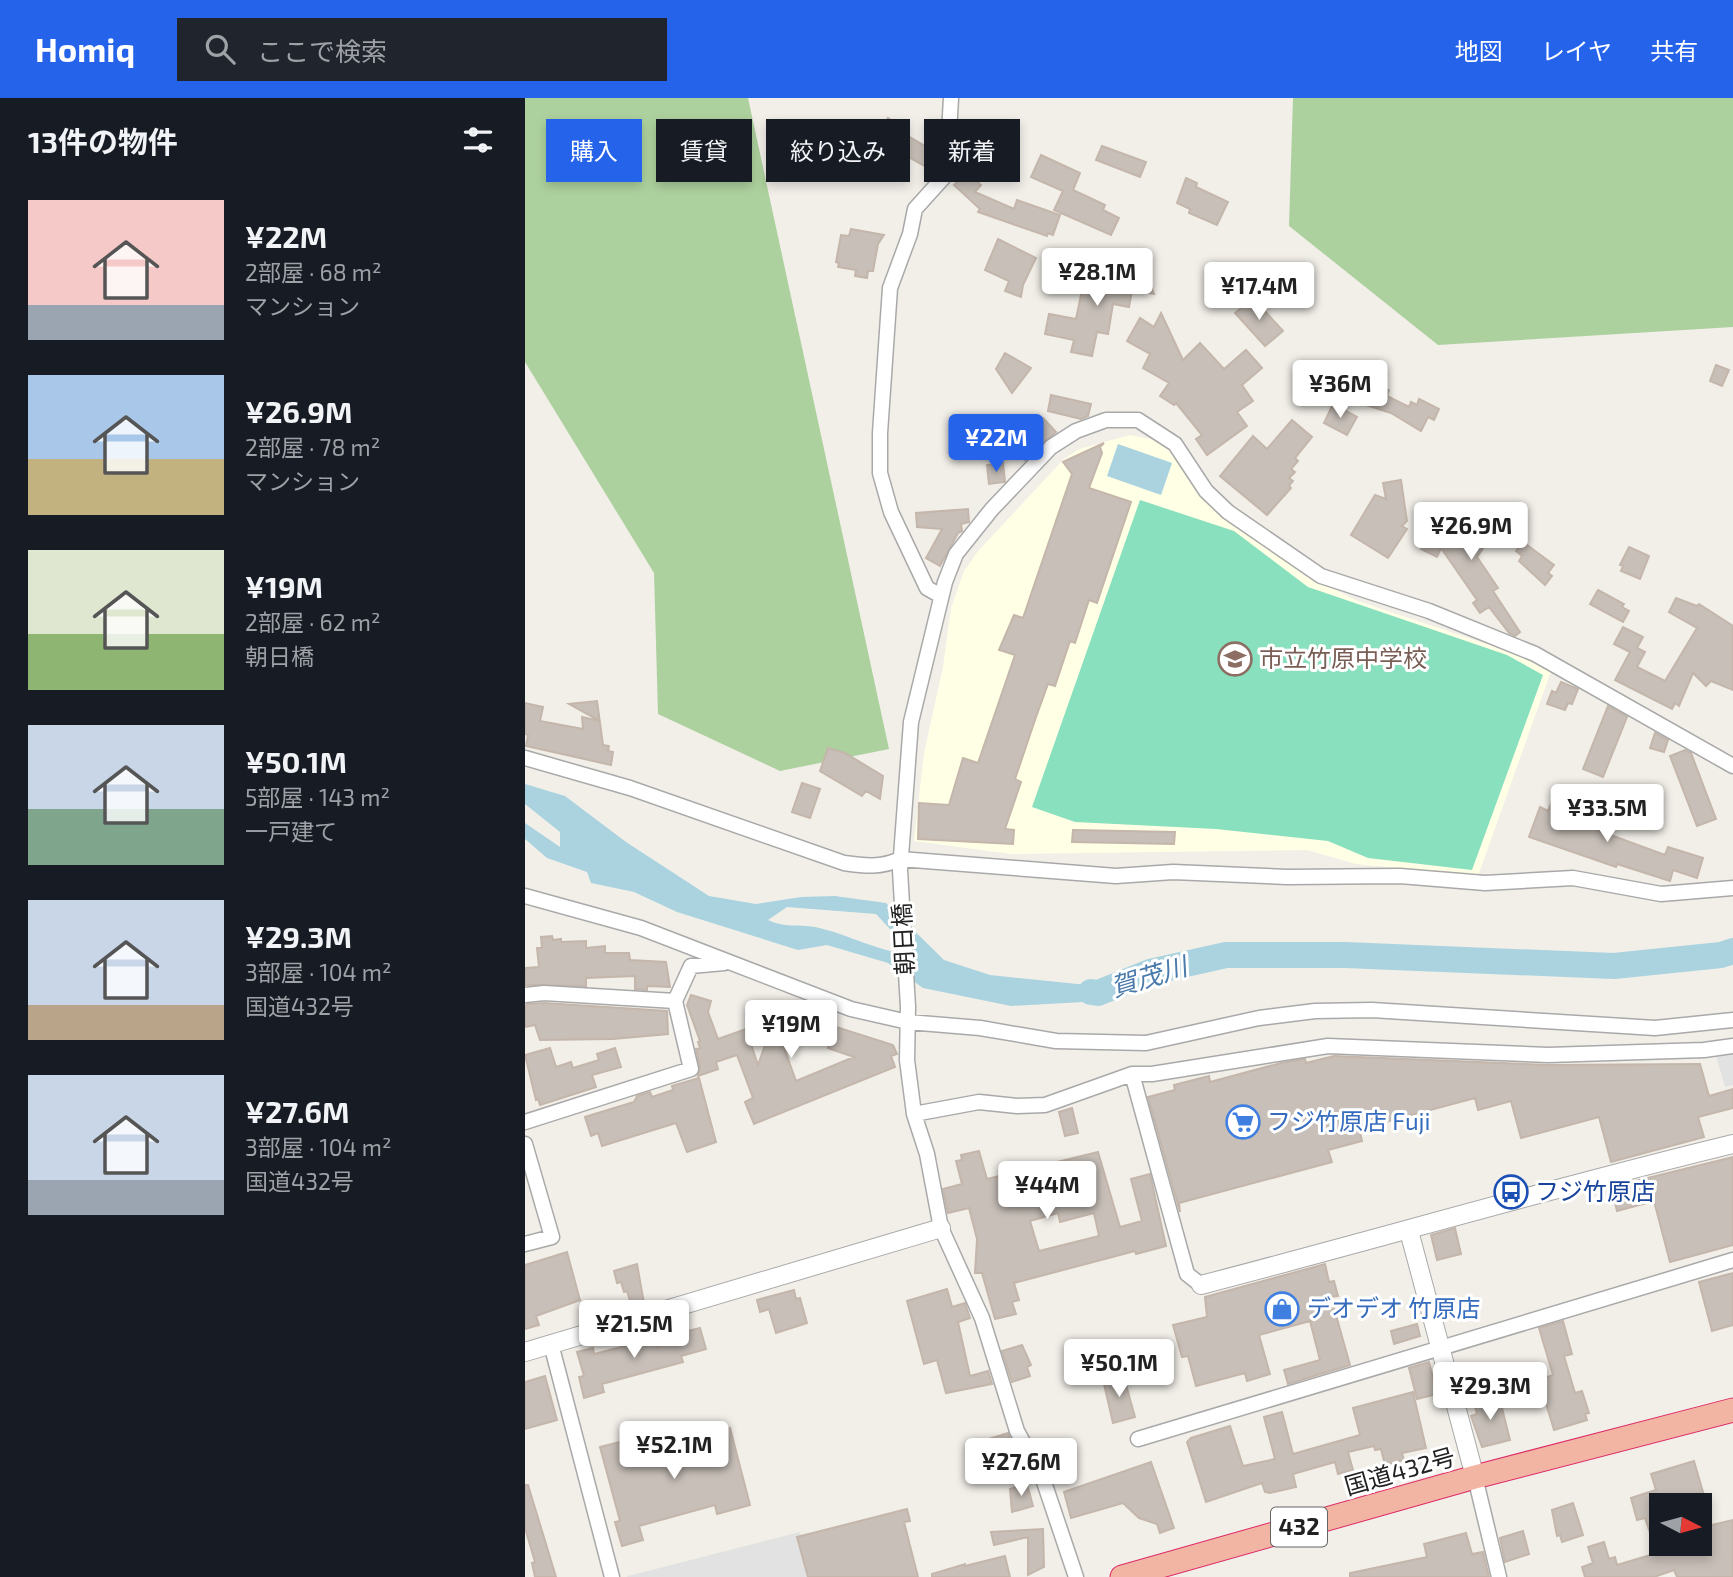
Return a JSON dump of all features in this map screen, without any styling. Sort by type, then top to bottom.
[{"type":"highway","name":"国道432号","points":[[1122,1577],[1475,1477],[1733,1412]]},
{"type":"street","points":[[941,596],[927,588],[891,512],[880,473],[880,433],[890,288],[910,234],[915,209],[943,178],[947,169],[951,98]]},
{"type":"street","name":"朝日橋","points":[[1076,1577],[1043,1479],[1017,1431],[982,1318],[941,1228],[927,1154],[914,1114],[907,1060],[908,1015],[900,865],[911,722],[941,596],[956,554],[992,509],[1051,447],[1090,425],[1106,420],[1138,420],[1175,444],[1206,491],[1228,512],[1321,576],[1429,611],[1535,654],[1733,766]]},
{"type":"street","points":[[525,758],[630,788],[844,863],[1115,876],[1173,872],[1287,877],[1400,876],[1485,883],[1573,878],[1661,894],[1733,888]]},
{"type":"street","points":[[525,896],[641,928],[851,1009],[908,1015],[1055,1041],[1146,1043],[1259,1018],[1315,1011],[1373,1010],[1655,1028],[1733,1020]]},
{"type":"street","points":[[525,1122],[691,1069],[675,1001],[691,966],[732,963]]},
{"type":"street","points":[[525,995],[544,993],[675,1001]]},
{"type":"street","points":[[914,1114],[979,1102],[1045,1105],[1132,1074],[1152,1074],[1328,1046],[1548,1055],[1704,1050],[1733,1046]]},
{"type":"street","points":[[1132,1074],[1187,1274],[1201,1285],[1409,1231],[1595,1177],[1733,1144]]},
{"type":"street","points":[[525,1144],[552,1237],[525,1244]]},
{"type":"street","points":[[525,1352],[941,1228]]},
{"type":"street","points":[[1409,1231],[1499,1577]]},
{"type":"street","points":[[1138,1439],[1733,1260]]},
{"type":"street","points":[[551,1344],[612,1577]]},
{"type":"shaded area","name":"市立竹原中学校","points":[[1130,435],[1161,441],[1172,449],[1185,465],[1203,501],[1304,575],[1358,601],[1510,652],[1551,671],[1478,876],[1356,864],[1307,850],[1011,854],[914,841],[924,753],[943,667],[951,608],[964,571],[979,550],[1064,459],[1079,449]]},
{"type":"shaded area","points":[[1733,1052],[1733,1085],[1725,1087],[1716,1056]]},
{"type":"shaded area","points":[[800,1532],[812,1577],[627,1577],[628,1576]]},
{"type":"green space","points":[[525,98],[748,98],[889,749],[780,771],[658,714],[654,573],[525,362]]},
{"type":"green space","points":[[1293,98],[1733,98],[1733,327],[1438,345],[1289,226]]},
{"type":"green space","name":"市立竹原中学校","points":[[1140,500],[1234,531],[1308,587],[1507,655],[1543,675],[1472,870],[1368,858],[1328,841],[1216,829],[1075,822],[1032,807]]},
{"type":"water","points":[[1118,444],[1172,463],[1161,495],[1107,476]]},
{"type":"water","points":[[525,784],[565,796],[626,842],[709,896],[756,904],[801,897],[835,896],[886,903],[944,960],[990,975],[1097,986],[1124,983],[1101,1001],[1011,1006],[923,988],[888,963],[827,945],[798,950],[677,912],[634,892],[591,883],[587,872],[547,858],[525,839],[525,823],[560,847],[560,832],[525,804]],"holes":[[[787,907],[876,914],[914,955],[889,951],[815,927],[785,925],[768,920]]]},
{"type":"building","points":[[910,137],[924,145],[924,166],[910,158]]},
{"type":"building","points":[[1102,146],[1146,162],[1140,177],[1096,160]]},
{"type":"building","points":[[1041,155],[1080,173],[1073,190],[1105,205],[1103,210],[1119,218],[1111,235],[1054,210],[1063,191],[1031,177]]},
{"type":"building","points":[[1186,178],[1197,183],[1196,187],[1228,202],[1217,225],[1189,213],[1190,209],[1177,203]]},
{"type":"building","points":[[957,182],[978,182],[981,185],[975,192],[1014,209],[1017,200],[1060,215],[1053,235],[1048,233],[1047,236],[978,212],[980,209],[954,185]]},
{"type":"building","points":[[851,229],[884,235],[878,244],[873,271],[868,271],[867,278],[855,276],[856,270],[838,267],[839,263],[836,262],[841,235],[849,236]]},
{"type":"building","points":[[998,239],[1036,258],[1023,285],[1021,297],[1005,291],[1009,281],[985,270]]},
{"type":"building","points":[[1106,269],[1148,278],[1154,294],[1132,290],[1129,307],[1113,304],[1108,334],[1097,332],[1092,356],[1071,352],[1074,340],[1045,334],[1049,314],[1076,319],[1086,271],[1105,274]]},
{"type":"building","points":[[1253,298],[1283,331],[1265,346],[1235,313]]},
{"type":"building","points":[[1161,313],[1183,360],[1200,343],[1224,369],[1246,350],[1262,368],[1242,385],[1253,401],[1237,412],[1247,426],[1207,455],[1196,439],[1202,435],[1176,403],[1174,405],[1160,396],[1169,383],[1143,368],[1150,354],[1127,341],[1140,318],[1154,327]]},
{"type":"building","points":[[1005,353],[1031,368],[1012,393],[996,369]]},
{"type":"building","points":[[1716,365],[1729,370],[1722,386],[1710,381]]},
{"type":"building","points":[[1372,384],[1389,390],[1387,396],[1409,407],[1411,402],[1417,405],[1419,399],[1439,409],[1434,420],[1428,417],[1421,431],[1391,413],[1360,403],[1366,385]]},
{"type":"building","points":[[1051,395],[1091,404],[1088,416],[1081,419],[1048,411]]},
{"type":"building","points":[[1333,404],[1357,417],[1347,435],[1324,423]]},
{"type":"building","points":[[1043,418],[1056,432],[1025,460],[1013,447]]},
{"type":"building","points":[[1292,420],[1312,437],[1295,458],[1298,461],[1291,469],[1295,472],[1289,478],[1293,481],[1289,486],[1291,488],[1267,515],[1220,476],[1253,436],[1267,449]]},
{"type":"building","points":[[1104,443],[1100,447],[1102,453],[1089,488],[1131,502],[1097,603],[1089,600],[1075,643],[1070,641],[1055,686],[1048,684],[1036,717],[1015,779],[1021,782],[1005,829],[1014,830],[1013,844],[918,839],[919,803],[949,805],[963,758],[978,763],[1015,655],[999,650],[1014,615],[1023,618],[1072,474],[1063,462]]},
{"type":"building","points":[[1003,463],[1005,482],[989,484],[987,465]]},
{"type":"building","points":[[1401,480],[1407,521],[1402,526],[1407,529],[1388,558],[1351,535],[1375,495],[1386,499],[1383,483]]},
{"type":"building","points":[[968,509],[969,522],[961,524],[962,531],[958,533],[940,566],[926,558],[942,529],[917,527],[916,513]]},
{"type":"building","points":[[1464,510],[1495,531],[1477,557],[1498,588],[1493,591],[1520,632],[1515,636],[1509,633],[1489,607],[1480,613],[1473,603],[1477,600],[1441,548],[1437,557],[1421,549],[1426,537],[1437,542],[1456,511],[1461,515]]},
{"type":"building","points":[[1523,542],[1554,565],[1548,573],[1552,576],[1545,585],[1519,561],[1522,556],[1516,551]]},
{"type":"building","points":[[1629,547],[1649,556],[1640,579],[1621,571],[1623,566],[1620,565]]},
{"type":"building","points":[[1598,590],[1624,604],[1622,607],[1629,611],[1623,622],[1590,604]]},
{"type":"building","points":[[1676,598],[1697,606],[1699,604],[1733,626],[1733,690],[1711,681],[1706,686],[1693,673],[1679,706],[1675,703],[1672,709],[1615,680],[1630,652],[1614,644],[1623,627],[1643,637],[1637,648],[1645,652],[1637,667],[1665,681],[1697,628],[1669,612]]},
{"type":"building","points":[[1561,682],[1578,689],[1572,704],[1568,703],[1565,710],[1547,704],[1552,691],[1556,693]]},
{"type":"building","points":[[597,701],[600,721],[569,704]]},
{"type":"building","points":[[525,703],[543,707],[540,721],[583,729],[582,717],[600,721],[603,745],[609,746],[608,751],[613,752],[611,765],[526,746],[528,735],[525,734]]},
{"type":"building","points":[[1608,706],[1627,717],[1603,777],[1583,769]]},
{"type":"building","points":[[1655,733],[1668,740],[1664,752],[1650,748]]},
{"type":"building","points":[[828,748],[845,753],[883,776],[880,799],[866,791],[862,796],[820,771]]},
{"type":"building","points":[[1685,750],[1691,753],[1716,819],[1697,826],[1670,756]]},
{"type":"building","points":[[802,783],[820,789],[810,818],[792,812]]},
{"type":"building","points":[[1553,798],[1582,809],[1578,823],[1665,855],[1668,847],[1703,858],[1697,878],[1673,870],[1670,881],[1617,864],[1616,867],[1529,837],[1540,807],[1548,811]]},
{"type":"building","points":[[1073,830],[1175,832],[1174,844],[1072,842]]},
{"type":"building","points":[[552,936],[553,940],[561,939],[561,942],[586,941],[586,948],[605,946],[605,953],[629,953],[630,960],[666,962],[670,987],[647,986],[647,990],[635,989],[635,976],[586,978],[586,986],[525,985],[525,968],[539,967],[537,948],[542,948],[541,937]]},
{"type":"building","points":[[691,995],[711,1001],[708,1012],[718,1039],[746,1029],[758,1065],[779,1005],[795,1010],[792,1018],[799,1022],[826,1030],[827,1024],[893,1045],[897,1054],[891,1056],[895,1067],[754,1124],[745,1102],[753,1098],[737,1055],[716,1062],[718,1069],[698,1076],[700,1067],[696,1049],[700,1048],[700,1041],[687,1005]],"holes":[[[778,1031],[795,1036],[796,1032],[829,1043],[828,1048],[854,1057],[796,1081]]]},
{"type":"building","points":[[527,1004],[667,1011],[668,1034],[613,1039],[540,1040],[535,1025],[525,1027],[525,1007]]},
{"type":"building","points":[[550,1048],[556,1067],[571,1062],[573,1068],[599,1060],[597,1054],[615,1048],[621,1067],[592,1075],[596,1087],[540,1105],[538,1099],[536,1100],[525,1055]]},
{"type":"building","points":[[1334,1056],[1548,1065],[1700,1064],[1709,1096],[1733,1089],[1733,1108],[1698,1117],[1704,1137],[1611,1162],[1599,1117],[1521,1138],[1511,1101],[1478,1110],[1475,1098],[1359,1129],[1362,1141],[1328,1150],[1332,1162],[1179,1203],[1180,1212],[1148,1097],[1175,1090],[1174,1085],[1209,1076],[1210,1082],[1281,1063],[1305,1059],[1306,1063]]},
{"type":"building","points":[[699,1078],[716,1142],[687,1152],[676,1123],[602,1146],[598,1133],[591,1136],[585,1117],[634,1102],[637,1096],[650,1092],[652,1097],[673,1090],[672,1086]]},
{"type":"building","points":[[1072,1108],[1078,1133],[1065,1136],[1059,1112]]},
{"type":"building","points":[[979,1151],[987,1179],[1098,1152],[1120,1227],[1142,1221],[1131,1179],[1150,1174],[1166,1246],[1136,1254],[1135,1251],[1014,1283],[1019,1300],[1012,1302],[1016,1314],[995,1319],[982,1273],[975,1273],[977,1239],[969,1208],[948,1213],[943,1189],[962,1184],[956,1161],[962,1160],[961,1155]],"holes":[[[1058,1213],[1060,1222],[1094,1213],[1099,1236],[1039,1251],[1030,1221]]]},
{"type":"building","points":[[1733,1157],[1733,1245],[1670,1262],[1654,1201],[1617,1211],[1611,1187]]},
{"type":"building","points":[[1455,1228],[1461,1254],[1437,1260],[1431,1235]]},
{"type":"building","points":[[567,1252],[580,1300],[536,1316],[539,1325],[525,1329],[525,1265]]},
{"type":"building","points":[[637,1264],[644,1303],[632,1307],[627,1291],[624,1292],[621,1282],[617,1283],[614,1271]]},
{"type":"building","points":[[1325,1264],[1329,1282],[1334,1281],[1338,1296],[1331,1297],[1350,1365],[1288,1384],[1284,1370],[1320,1360],[1310,1321],[1259,1335],[1270,1374],[1247,1381],[1245,1373],[1196,1386],[1188,1356],[1182,1357],[1173,1325],[1207,1317],[1205,1297]]},
{"type":"building","points":[[1733,1273],[1733,1325],[1712,1331],[1699,1282]]},
{"type":"building","points":[[947,1289],[952,1307],[965,1303],[970,1318],[958,1322],[970,1376],[988,1371],[992,1384],[946,1393],[937,1360],[924,1364],[907,1301]]},
{"type":"building","points":[[794,1290],[796,1299],[800,1298],[807,1323],[776,1333],[769,1309],[760,1312],[757,1300]]},
{"type":"building","points":[[1563,1321],[1572,1354],[1564,1356],[1575,1393],[1582,1391],[1589,1413],[1585,1414],[1587,1420],[1554,1430],[1539,1380],[1553,1375],[1539,1328]]},
{"type":"building","points":[[1417,1324],[1420,1336],[1394,1344],[1391,1331]]},
{"type":"building","points":[[700,1328],[706,1349],[681,1356],[683,1362],[602,1384],[604,1392],[584,1398],[579,1377],[584,1376],[577,1352],[593,1348],[594,1354],[637,1343],[635,1337],[654,1333],[657,1347],[685,1338],[684,1332]]},
{"type":"building","points":[[1022,1345],[1031,1365],[1027,1367],[1030,1376],[1012,1382],[1002,1351]]},
{"type":"building","points":[[1429,1362],[1437,1394],[1417,1399],[1409,1368]]},
{"type":"building","points":[[1123,1374],[1135,1417],[1113,1423],[1103,1380]]},
{"type":"building","points":[[545,1376],[557,1420],[525,1429],[525,1382]]},
{"type":"building","points":[[1413,1392],[1426,1448],[1402,1453],[1404,1460],[1385,1465],[1381,1449],[1375,1450],[1374,1446],[1348,1452],[1353,1470],[1338,1474],[1335,1462],[1293,1474],[1296,1487],[1270,1493],[1265,1492],[1262,1483],[1206,1502],[1187,1442],[1191,1438],[1230,1426],[1243,1466],[1275,1459],[1264,1417],[1282,1412],[1293,1454],[1360,1435],[1353,1408]]},
{"type":"building","points":[[1499,1396],[1510,1440],[1482,1447],[1471,1416],[1477,1414],[1474,1403]]},
{"type":"building","points":[[730,1428],[750,1505],[717,1514],[715,1505],[639,1526],[643,1540],[622,1546],[615,1522],[620,1521],[600,1447],[620,1442],[624,1456]]},
{"type":"building","points":[[1008,1433],[1017,1457],[996,1463],[989,1439]]},
{"type":"building","points":[[1694,1461],[1703,1493],[1649,1493],[1649,1530],[1645,1518],[1637,1520],[1631,1498],[1656,1490],[1651,1474]]},
{"type":"building","points":[[1151,1462],[1174,1528],[1160,1533],[1157,1524],[1139,1518],[1123,1503],[1071,1518],[1064,1492]]},
{"type":"building","points":[[1027,1484],[1033,1506],[1012,1512],[1010,1489]]},
{"type":"building","points":[[525,1485],[528,1485],[556,1577],[535,1577],[532,1563],[535,1562],[525,1528]]},
{"type":"building","points":[[1573,1503],[1583,1535],[1562,1542],[1560,1535],[1557,1536],[1552,1510]]},
{"type":"building","points":[[907,1509],[910,1521],[904,1522],[918,1577],[808,1577],[797,1537]]},
{"type":"building","points":[[1733,1520],[1733,1577],[1677,1577],[1674,1570],[1654,1577],[1585,1577],[1582,1567],[1593,1563],[1588,1547],[1604,1542],[1609,1559],[1615,1557],[1617,1565],[1649,1555],[1712,1556],[1712,1525]]},
{"type":"building","points":[[1043,1529],[1044,1567],[1028,1575],[1028,1537],[994,1545],[991,1532]]},
{"type":"building","points":[[1523,1531],[1529,1554],[1505,1562],[1500,1538]]},
{"type":"building","points":[[1466,1533],[1472,1554],[1483,1552],[1489,1577],[1350,1577],[1350,1573],[1427,1557],[1424,1544]]},
{"type":"building","points":[[1005,1556],[1010,1577],[932,1577],[932,1574],[965,1564]]},
{"type":"waterway","name":"賀茂川","points":[[1091,992],[1098,993],[1150,972],[1226,955],[1345,955],[1614,966],[1721,955],[1733,951]]},
{"type":"place","name":"市立竹原中学校","points":[[1235,659]]},
{"type":"place","name":"フジ竹原店 Fuji","points":[[1243,1122]]},
{"type":"place","name":"フジ竹原店","points":[[1511,1192]]},
{"type":"place","name":"デオデオ 竹原店","points":[[1282,1309]]}]
